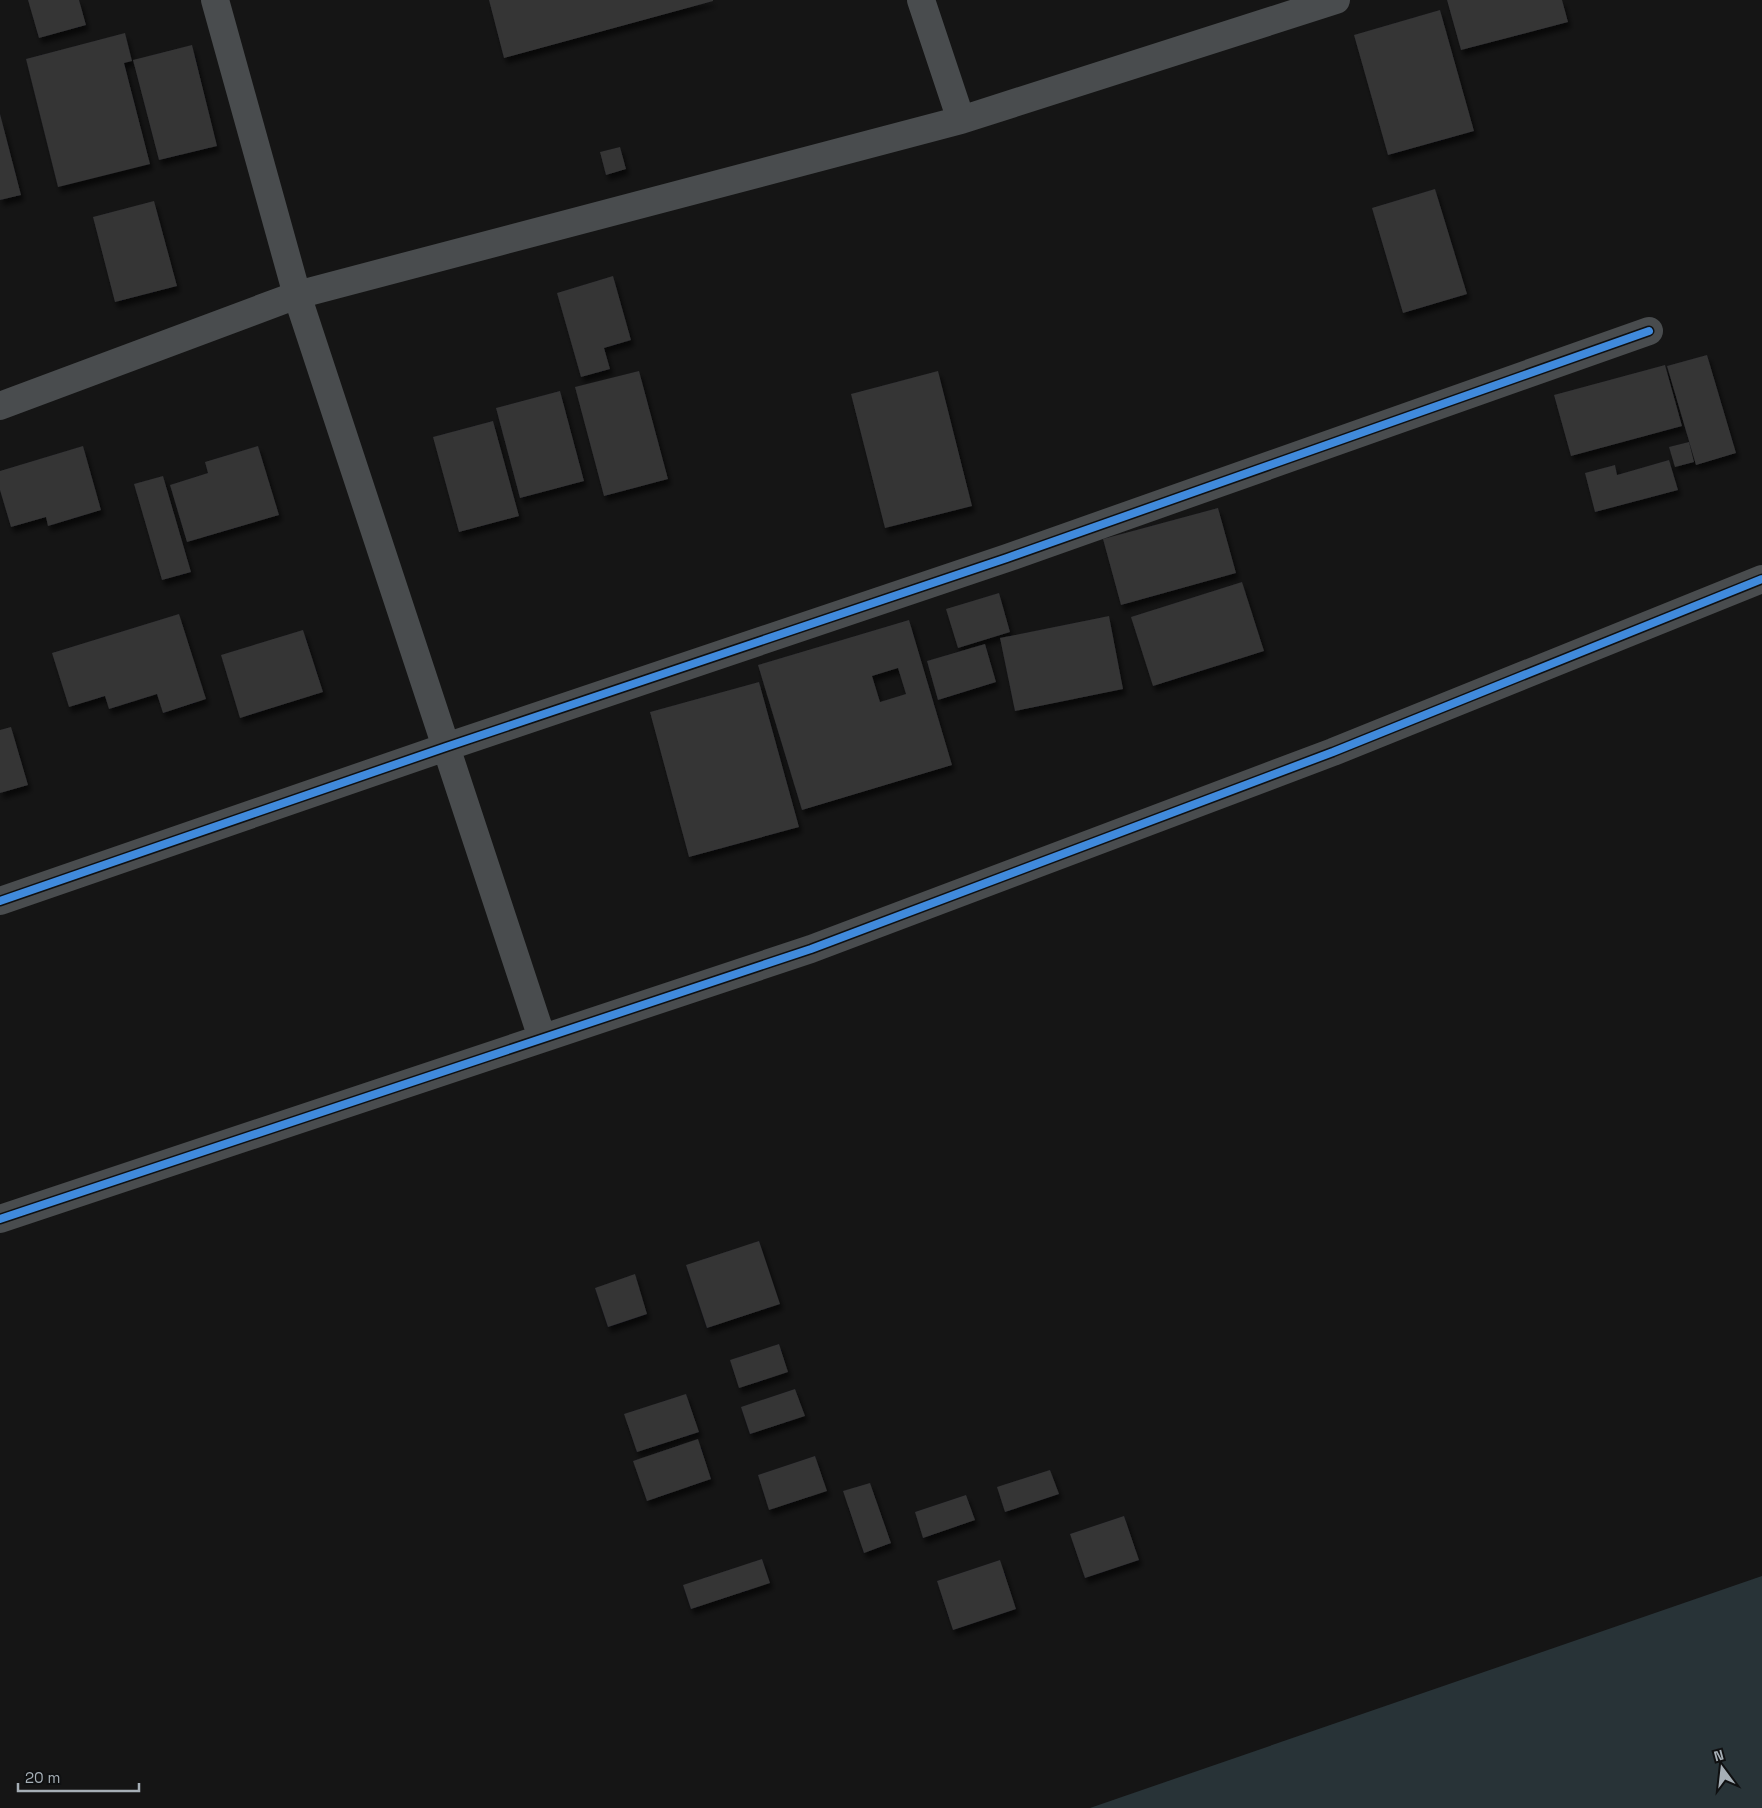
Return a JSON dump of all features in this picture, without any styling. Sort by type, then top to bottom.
[{"type":"street","points":[[215,0],[297,295],[542,1038]]},
{"type":"street","points":[[921,0],[961,120]]},
{"type":"street","points":[[0,406],[297,295],[961,120],[1336,0]]},
{"type":"street","points":[[0,901],[446,747],[1007,558],[1650,331]]},
{"type":"street","points":[[0,1219],[811,949],[1324,756],[1762,579]]},
{"type":"shaded area","points":[[1762,1576],[1762,1808],[1090,1808]]},
{"type":"building","points":[[28,0],[79,0],[86,25],[39,38]]},
{"type":"building","points":[[489,0],[713,0],[713,1],[504,58]]},
{"type":"building","points":[[1447,0],[1562,0],[1568,22],[1461,50]]},
{"type":"building","points":[[1440,10],[1474,131],[1388,155],[1354,35]]},
{"type":"building","points":[[125,33],[132,61],[124,63],[150,164],[58,187],[26,59]]},
{"type":"building","points":[[192,45],[217,146],[159,160],[133,60]]},
{"type":"building","points":[[0,114],[21,195],[0,200]]},
{"type":"building","points":[[620,147],[626,169],[606,175],[600,152]]},
{"type":"building","points":[[1435,189],[1467,294],[1403,313],[1372,208]]},
{"type":"building","points":[[154,201],[177,286],[115,302],[93,217]]},
{"type":"building","points":[[613,276],[631,340],[604,348],[610,369],[581,377],[557,293]]},
{"type":"building","points":[[1707,355],[1736,453],[1696,465],[1667,366]]},
{"type":"building","points":[[1665,365],[1682,426],[1571,456],[1554,395]]},
{"type":"building","points":[[639,371],[668,479],[604,496],[575,387]]},
{"type":"building","points":[[938,371],[972,506],[885,528],[851,394]]},
{"type":"building","points":[[560,391],[584,481],[520,498],[496,408]]},
{"type":"building","points":[[493,421],[519,516],[459,532],[433,437]]},
{"type":"building","points":[[1689,442],[1694,462],[1675,467],[1669,447]]},
{"type":"building","points":[[83,446],[101,510],[48,526],[46,517],[11,527],[0,490],[0,471]]},
{"type":"building","points":[[258,446],[279,515],[187,542],[170,485],[208,473],[205,462]]},
{"type":"building","points":[[1669,460],[1678,490],[1595,512],[1585,473],[1615,465],[1617,475]]},
{"type":"building","points":[[163,476],[191,572],[162,580],[134,484]]},
{"type":"building","points":[[1218,508],[1236,573],[1121,605],[1103,539]]},
{"type":"building","points":[[1242,582],[1264,651],[1153,686],[1131,617]]},
{"type":"building","points":[[999,593],[1010,632],[958,648],[946,609]]},
{"type":"building","points":[[179,614],[206,699],[163,713],[157,694],[109,709],[105,696],[69,707],[52,653]]},
{"type":"building","points":[[1109,616],[1123,689],[1015,711],[1000,638]]},
{"type":"building","points":[[909,620],[952,765],[802,810],[758,665]],"holes":[[[898,668],[906,694],[880,702],[872,676]]]},
{"type":"building","points":[[303,630],[323,692],[240,718],[221,655]]},
{"type":"building","points":[[985,644],[996,682],[938,700],[927,661]]},
{"type":"building","points":[[759,682],[799,827],[689,857],[650,712]]},
{"type":"building","points":[[11,727],[28,785],[0,793],[0,730]]},
{"type":"building","points":[[759,1241],[780,1304],[707,1328],[686,1265]]},
{"type":"building","points":[[635,1274],[647,1314],[608,1327],[595,1288]]},
{"type":"building","points":[[779,1344],[788,1372],[739,1388],[730,1360]]},
{"type":"building","points":[[795,1389],[805,1416],[750,1434],[741,1407]]},
{"type":"building","points":[[686,1394],[699,1432],[637,1452],[624,1414]]},
{"type":"building","points":[[698,1439],[711,1479],[647,1501],[633,1461]]},
{"type":"building","points":[[815,1456],[827,1491],[769,1510],[758,1475]]},
{"type":"building","points":[[1050,1470],[1059,1494],[1005,1512],[997,1487]]},
{"type":"building","points":[[870,1483],[891,1543],[864,1553],[843,1491]]},
{"type":"building","points":[[966,1495],[975,1520],[923,1538],[915,1512]]},
{"type":"building","points":[[1124,1516],[1139,1560],[1085,1578],[1070,1534]]},
{"type":"building","points":[[762,1559],[770,1583],[691,1609],[683,1585]]},
{"type":"building","points":[[1000,1560],[1016,1609],[953,1630],[937,1581]]},
{"type":"cycle path","points":[[0,901],[446,747],[1007,558],[1649,331]]},
{"type":"cycle path","points":[[0,1219],[811,949],[1333,752],[1762,579]]}]
